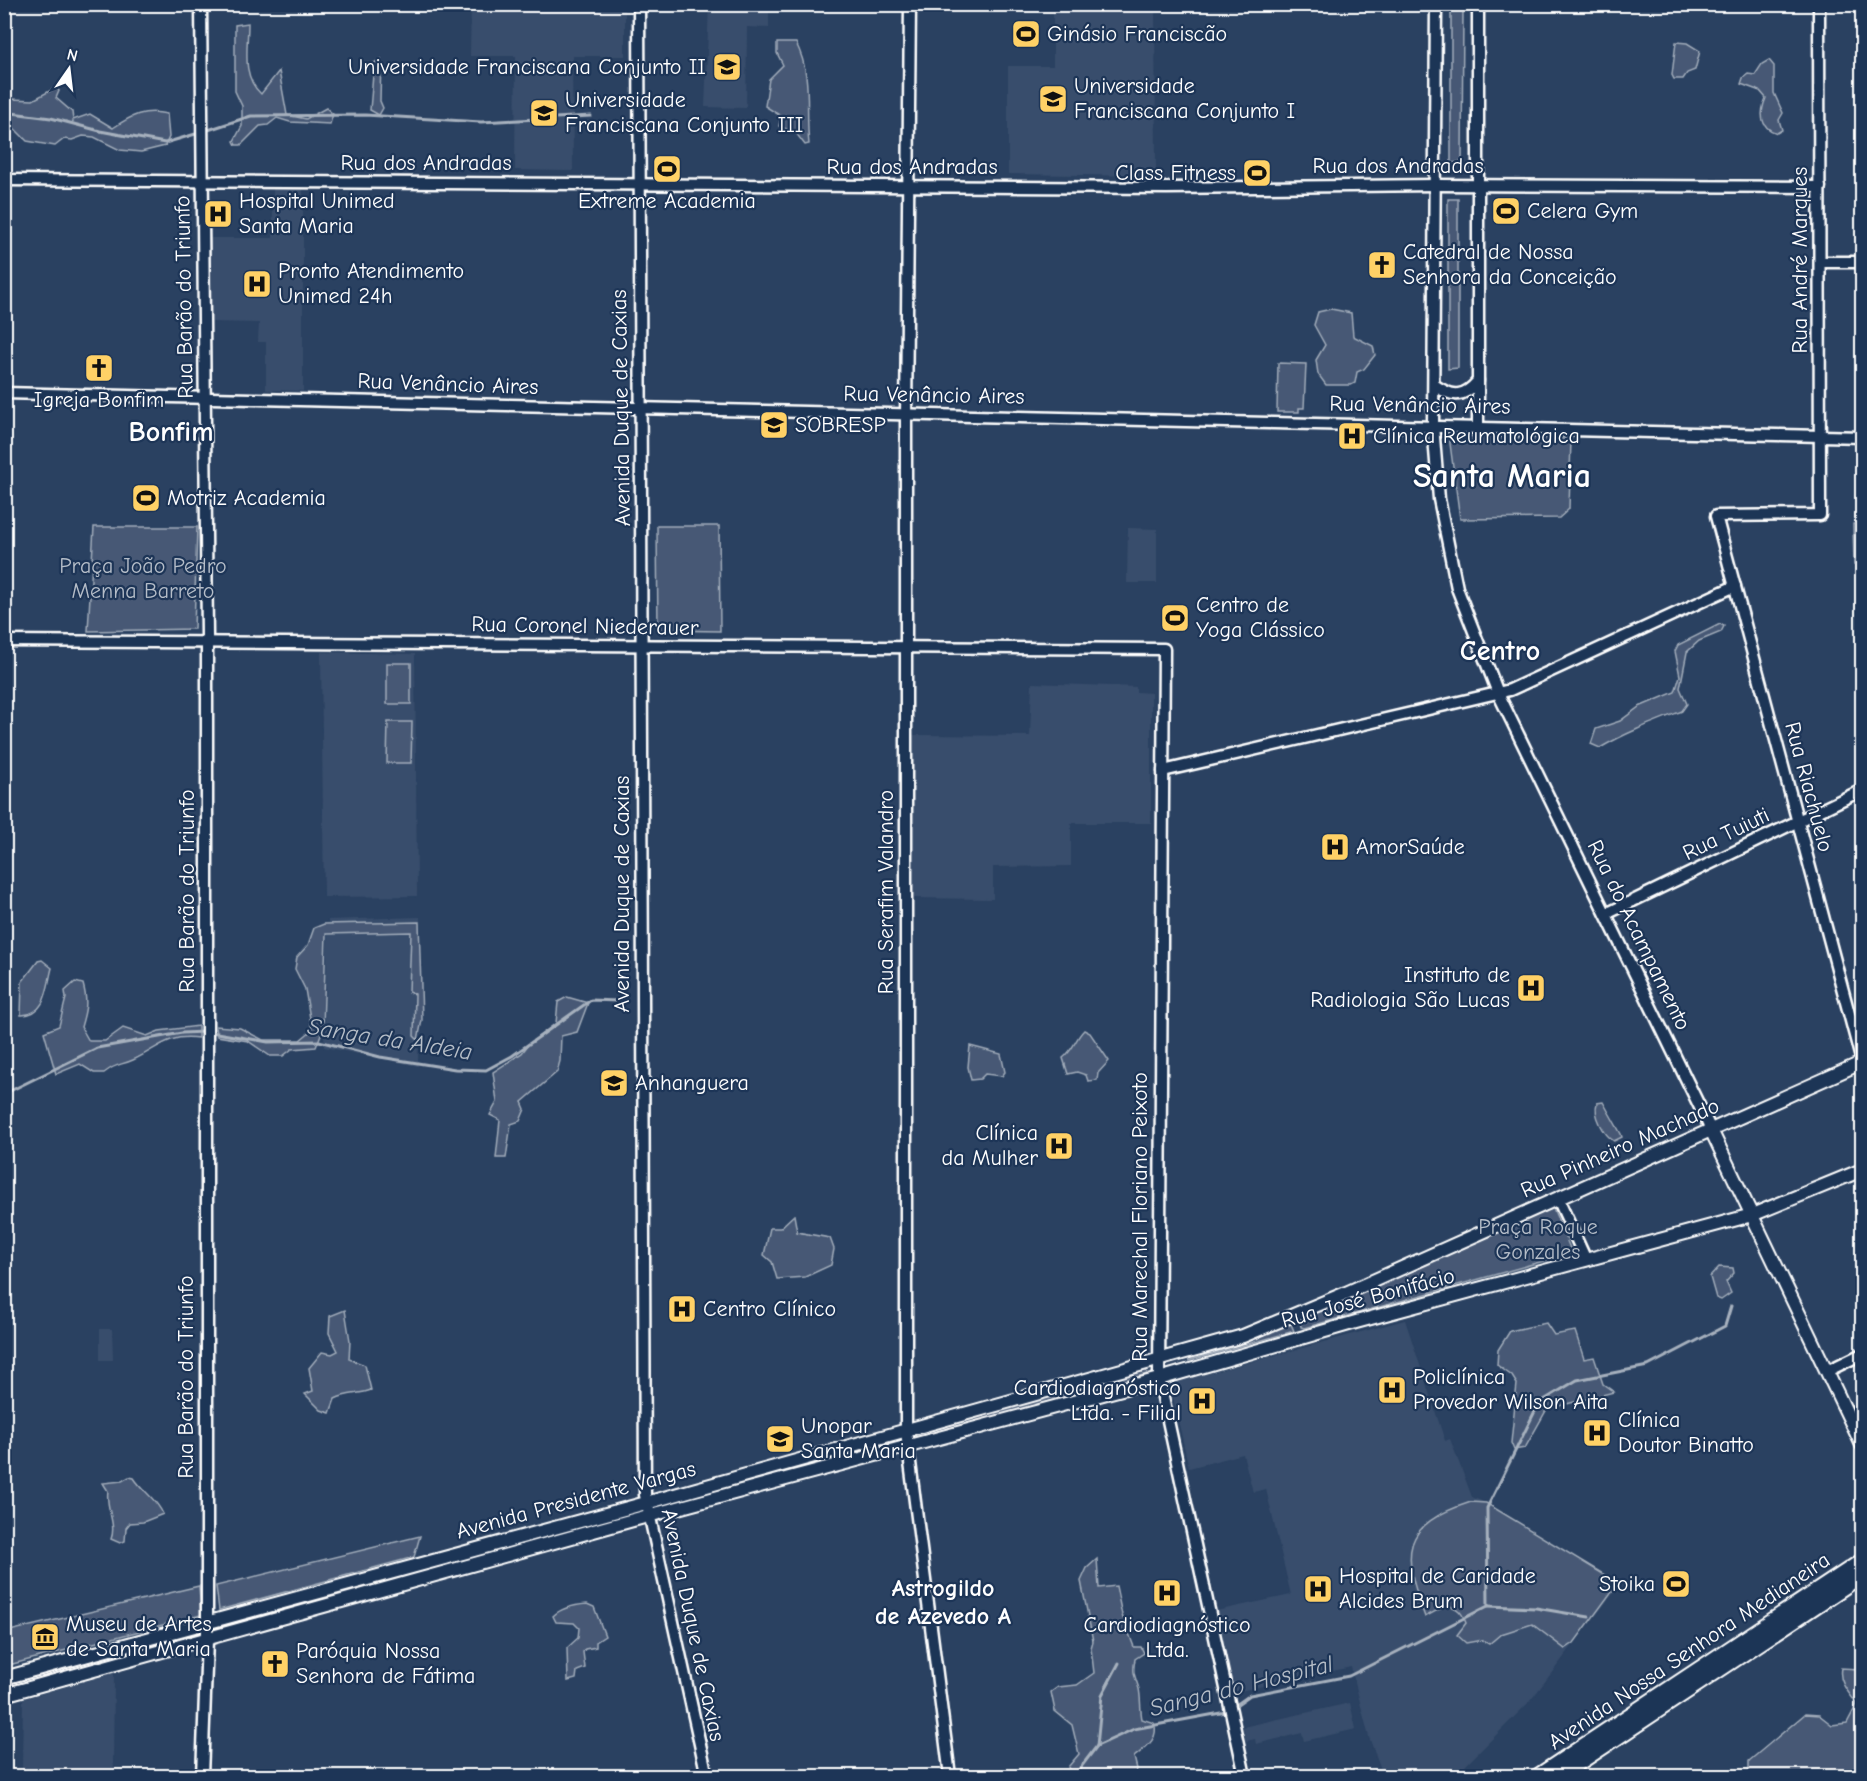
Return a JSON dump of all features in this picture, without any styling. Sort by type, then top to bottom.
[{"type":"main road","name":"Rua Pinheiro Machado","points":[[1159,1361],[1243,1336],[1297,1314],[1862,1065]]},
{"type":"main road","name":"Rua do Acampamento","points":[[1711,1130],[1863,1445]]},
{"type":"main road","name":"Rua José Bonifácio","points":[[1159,1379],[1752,1215],[1863,1170]]},
{"type":"main road","points":[[1297,1314],[1296,1326],[1305,1337]]},
{"type":"main road","name":"Avenida Presidente Vargas","points":[[4,1678],[1159,1361]]},
{"type":"main road","name":"Avenida Presidente Vargas","points":[[4,1695],[649,1516],[1159,1379]]},
{"type":"main road","name":"Avenida Nossa Senhora Medianeira","points":[[1538,1776],[1863,1561]]},
{"type":"main road","name":"Avenida Nossa Senhora Medianeira","points":[[1559,1776],[1863,1575]]},
{"type":"street","name":"Rua Barão do Triunfo","points":[[201,4],[207,640],[207,1640],[202,1776]]},
{"type":"street","name":"Avenida Duque de Caxias","points":[[639,4],[642,1188],[646,1503],[706,1776]]},
{"type":"street","name":"Rua Serafim Valandro","points":[[910,4],[906,414],[906,1431],[950,1776]]},
{"type":"street","name":"Rua do Acampamento","points":[[1436,4],[1433,425],[1439,500],[1457,588],[1498,693],[1711,1130]]},
{"type":"street","points":[[1478,4],[1478,426]]},
{"type":"street","name":"Rua André Marques","points":[[1716,516],[1820,515],[1819,4]]},
{"type":"street","name":"Rua dos Andradas","points":[[4,180],[1175,188],[1436,185],[1820,187]]},
{"type":"street","points":[[1820,262],[1863,262]]},
{"type":"street","points":[[1434,384],[1448,394],[1458,396],[1467,393],[1478,381]]},
{"type":"street","name":"Rua Venâncio Aires","points":[[4,393],[1478,426],[1863,437]]},
{"type":"street","name":"Rua Riachuelo","points":[[1716,516],[1862,1065]]},
{"type":"street","points":[[1163,771],[1510,690],[1735,586]]},
{"type":"street","name":"Rua Coronel Niederauer","points":[[4,641],[207,640],[640,647],[1164,649]]},
{"type":"street","name":"Rua Marechal Floriano Peixoto","points":[[1164,649],[1159,1379],[1245,1776]]},
{"type":"street","name":"Rua Tuiuti","points":[[1606,914],[1863,790]]},
{"type":"street","points":[[1558,1199],[1586,1260]]},
{"type":"street","points":[[1827,1371],[1863,1354]]},
{"type":"shaded area","name":"Universidade Franciscana Conjunto III","points":[[471,5],[625,5],[625,56],[572,56],[573,171],[515,170],[516,56],[470,56]]},
{"type":"shaded area","name":"Universidade Franciscana Conjunto II","points":[[709,5],[769,5],[769,28],[747,27],[746,108],[705,107]]},
{"type":"shaded area","points":[[1053,5],[1155,5],[1156,176],[1008,174],[1008,66],[1053,66]]},
{"type":"shaded area","name":"Pronto Atendimento Unimed 24h","points":[[273,187],[303,187],[303,391],[266,390],[266,342],[258,342],[259,323],[212,322],[210,238],[273,238]]},
{"type":"shaded area","points":[[1128,528],[1157,529],[1157,583],[1127,583]]},
{"type":"shaded area","points":[[321,652],[415,654],[417,896],[324,897]]},
{"type":"shaded area","points":[[1032,683],[1136,687],[1136,692],[1151,693],[1151,823],[1071,823],[1071,866],[993,867],[993,899],[914,898],[913,735],[1030,736]]},
{"type":"shaded area","points":[[420,917],[418,1066],[324,1047],[328,920]]},
{"type":"shaded area","points":[[1405,1320],[1445,1441],[1450,1439],[1472,1497],[1493,1506],[1620,1584],[1530,1701],[1455,1776],[1389,1776],[1381,1769],[1369,1737],[1351,1667],[1235,1692],[1216,1611],[1291,1595],[1266,1489],[1253,1492],[1243,1454],[1189,1468],[1170,1384]]},
{"type":"shaded area","points":[[100,1329],[112,1329],[113,1360],[100,1360]]},
{"type":"shaded area","points":[[114,1673],[113,1763],[117,1776],[22,1776],[23,1699]]},
{"type":"shaded area","points":[[1350,1703],[1356,1729],[1304,1741],[1302,1733],[1256,1744],[1255,1739],[1246,1741],[1243,1727]]},
{"type":"green space","points":[[1451,9],[1463,9],[1462,162],[1451,163]]},
{"type":"green space","points":[[248,23],[247,61],[255,87],[261,94],[279,71],[287,115],[306,119],[326,108],[333,114],[330,124],[290,122],[277,118],[268,125],[260,126],[241,145],[236,145],[234,141],[242,126],[242,106],[235,91],[235,25]]},
{"type":"green space","points":[[1676,42],[1687,43],[1700,51],[1695,70],[1687,73],[1683,79],[1674,79],[1672,75]]},
{"type":"green space","points":[[777,43],[796,43],[801,55],[807,80],[809,144],[805,145],[796,133],[779,126],[781,116],[765,106],[769,79],[783,65],[777,53]]},
{"type":"green space","points":[[381,59],[380,101],[383,108],[379,115],[370,110],[374,63]]},
{"type":"green space","points":[[1769,60],[1774,66],[1774,93],[1783,113],[1779,120],[1782,130],[1777,133],[1771,131],[1764,123],[1762,114],[1766,98],[1760,91],[1741,84],[1743,78],[1748,74],[1755,75],[1762,64]]},
{"type":"green space","points":[[57,87],[59,91],[56,98],[72,112],[73,120],[90,114],[113,128],[138,114],[152,112],[167,114],[169,137],[165,146],[141,152],[120,150],[94,137],[83,136],[72,140],[64,139],[55,146],[27,141],[5,119],[6,104],[12,99],[33,100]]},
{"type":"green space","points":[[1448,199],[1458,199],[1458,368],[1448,369]]},
{"type":"green space","points":[[1331,309],[1351,313],[1353,336],[1373,346],[1375,355],[1364,369],[1357,372],[1355,383],[1351,385],[1326,385],[1318,374],[1316,360],[1325,345],[1314,325],[1318,312]]},
{"type":"green space","points":[[1278,363],[1306,364],[1304,408],[1299,408],[1299,412],[1277,412]]},
{"type":"green space","points":[[1449,436],[1571,439],[1569,509],[1559,518],[1460,519]]},
{"type":"green space","points":[[1853,524],[1862,524],[1862,565],[1854,565]]},
{"type":"green space","points":[[657,526],[719,526],[720,631],[658,630]]},
{"type":"green space","name":"Praça João Pedro Menna Barreto","points":[[94,527],[197,527],[194,629],[88,631]]},
{"type":"green space","points":[[1720,624],[1724,626],[1721,632],[1699,641],[1687,652],[1680,688],[1687,704],[1682,711],[1600,748],[1591,744],[1596,729],[1620,721],[1639,707],[1675,692],[1680,676],[1675,651],[1678,645]]},
{"type":"green space","points":[[387,663],[411,663],[411,704],[387,704]]},
{"type":"green space","points":[[388,722],[412,722],[411,763],[387,763]]},
{"type":"green space","points":[[419,922],[422,1020],[418,1040],[414,1036],[415,994],[409,992],[411,932],[326,934],[323,1029],[316,1047],[292,1049],[283,1056],[270,1056],[248,1041],[217,1036],[216,1026],[240,1028],[263,1040],[300,1040],[312,1030],[305,989],[295,969],[297,957],[308,945],[314,928],[324,924]]},
{"type":"green space","points":[[42,960],[52,968],[44,999],[36,1011],[21,1015],[22,982],[38,961]]},
{"type":"green space","points":[[75,982],[83,984],[85,990],[86,1006],[81,1027],[89,1041],[105,1041],[123,1028],[147,1036],[159,1031],[198,1026],[198,1038],[187,1037],[171,1040],[104,1073],[94,1073],[80,1064],[56,1074],[44,1032],[59,1026],[66,998],[65,991]]},
{"type":"green space","points":[[567,997],[588,1003],[577,1032],[561,1036],[557,1072],[522,1102],[525,1109],[520,1121],[511,1124],[506,1158],[496,1158],[500,1120],[490,1115],[497,1102],[493,1072],[522,1053],[528,1045],[556,1023],[558,1002]]},
{"type":"green space","points":[[1084,1030],[1090,1033],[1109,1061],[1098,1073],[1097,1080],[1088,1081],[1086,1075],[1077,1072],[1068,1074],[1063,1058]]},
{"type":"green space","points":[[970,1046],[1001,1054],[1005,1072],[1002,1076],[985,1074],[980,1079],[971,1080],[968,1067]]},
{"type":"green space","points":[[1603,1102],[1622,1137],[1614,1141],[1603,1130],[1598,1119],[1597,1103]]},
{"type":"green space","name":"Praça Roque Gonzales","points":[[1553,1208],[1572,1253],[1301,1327],[1300,1320]]},
{"type":"green space","points":[[794,1215],[797,1232],[830,1238],[834,1249],[831,1265],[805,1277],[777,1279],[772,1262],[764,1255],[770,1228],[780,1228]]},
{"type":"green space","points":[[1719,1267],[1733,1268],[1734,1273],[1726,1282],[1731,1293],[1721,1300],[1716,1298],[1710,1277]]},
{"type":"green space","points":[[345,1310],[350,1341],[349,1359],[365,1365],[371,1390],[335,1399],[330,1413],[321,1410],[305,1394],[313,1391],[309,1368],[322,1352],[332,1354],[338,1351],[329,1333],[330,1316]]},
{"type":"green space","points":[[1546,1323],[1554,1335],[1575,1331],[1584,1359],[1594,1357],[1603,1384],[1614,1392],[1547,1409],[1525,1448],[1514,1450],[1511,1443],[1517,1384],[1512,1376],[1497,1365],[1498,1350],[1510,1331]]},
{"type":"green space","points":[[1291,1324],[1294,1331],[1188,1361],[1255,1339]]},
{"type":"green space","points":[[1146,1369],[1147,1374],[924,1436],[923,1432]]},
{"type":"green space","points":[[897,1439],[898,1443],[665,1508],[663,1503]]},
{"type":"green space","points":[[129,1477],[134,1478],[163,1514],[143,1522],[130,1523],[126,1528],[125,1541],[120,1543],[111,1539],[113,1527],[108,1491],[103,1483],[122,1481]]},
{"type":"green space","points":[[1471,1502],[1486,1503],[1618,1583],[1574,1643],[1565,1649],[1532,1624],[1501,1634],[1489,1644],[1482,1640],[1466,1643],[1457,1635],[1466,1623],[1457,1609],[1447,1605],[1425,1617],[1412,1575],[1410,1558],[1412,1544],[1419,1531],[1430,1521]]},
{"type":"green space","points":[[631,1511],[632,1516],[435,1571],[434,1568]]},
{"type":"green space","points":[[420,1536],[414,1557],[219,1610],[216,1586]]},
{"type":"green space","points":[[1097,1559],[1099,1588],[1116,1586],[1122,1615],[1134,1647],[1141,1647],[1144,1653],[1135,1659],[1134,1672],[1140,1692],[1142,1719],[1154,1723],[1155,1734],[1150,1743],[1134,1757],[1137,1769],[1135,1776],[1073,1776],[1068,1767],[1079,1754],[1072,1725],[1055,1711],[1051,1692],[1058,1687],[1077,1685],[1094,1673],[1091,1648],[1093,1641],[1081,1581],[1087,1568]]},
{"type":"green space","points":[[418,1572],[419,1576],[219,1630],[217,1627]]},
{"type":"green space","points":[[199,1586],[201,1615],[5,1666],[5,1632]]},
{"type":"green space","points":[[587,1604],[594,1607],[605,1636],[596,1642],[596,1647],[585,1649],[583,1652],[585,1668],[577,1671],[576,1679],[568,1681],[567,1648],[578,1638],[579,1628],[574,1623],[556,1622],[553,1616],[573,1606]]},
{"type":"green space","points":[[1862,1667],[1862,1776],[1749,1775],[1749,1761],[1805,1714],[1819,1715],[1832,1725],[1847,1723],[1857,1704],[1843,1683],[1841,1668],[1859,1669]]},
{"type":"waterway","points":[[4,112],[51,118],[100,131],[165,143],[199,133]]},
{"type":"waterway","points":[[205,131],[251,116],[365,115],[481,122],[591,116]]},
{"type":"waterway","name":"Sanga da Aldeia","points":[[211,1032],[268,1042],[319,1041],[380,1057],[455,1069],[486,1070],[512,1056],[591,1000],[618,1001]]},
{"type":"waterway","name":"Sanga da Aldeia","points":[[4,1094],[97,1048],[182,1033],[204,1032]]},
{"type":"waterway","name":"Sanga do Hospital","points":[[1074,1776],[1097,1746],[1134,1729],[1226,1712],[1250,1695],[1349,1676],[1488,1606],[1487,1508],[1539,1403],[1577,1380],[1648,1366],[1725,1326],[1731,1306]]},
{"type":"waterway","name":"Sanga do Hospital","points":[[1488,1606],[1536,1608],[1589,1617]]},
{"type":"waterway","name":"Sanga do Hospital","points":[[1097,1746],[1102,1695],[1119,1663]]},
{"type":"place","name":"Ginásio Franciscão","points":[[1026,34]]},
{"type":"place","name":"Universidade Franciscana Conjunto II","points":[[727,67]]},
{"type":"place","name":"Universidade Franciscana Conjunto I","points":[[1053,99]]},
{"type":"place","name":"Universidade Franciscana Conjunto III","points":[[544,113]]},
{"type":"place","name":"Extreme Academia","points":[[667,169]]},
{"type":"place","name":"Class Fitness","points":[[1257,173]]},
{"type":"place","name":"Celera Gym","points":[[1506,211]]},
{"type":"place","name":"Hospital Unimed Santa Maria","points":[[218,214]]},
{"type":"place","name":"Catedral de Nossa Senhora da Conceição","points":[[1382,265]]},
{"type":"place","name":"Pronto Atendimento Unimed 24h","points":[[257,284]]},
{"type":"place","name":"Igreja Bonfim","points":[[99,368]]},
{"type":"place","name":"SOBRESP","points":[[774,425]]},
{"type":"place","name":"Clínica Reumatológica","points":[[1352,436]]},
{"type":"place","name":"Motriz Academia","points":[[146,498]]},
{"type":"place","name":"Centro de Yoga Clássico","points":[[1175,618]]},
{"type":"place","name":"AmorSaúde","points":[[1335,847]]},
{"type":"place","name":"Instituto de Radiologia São Lucas","points":[[1531,988]]},
{"type":"place","name":"Anhanguera","points":[[614,1083]]},
{"type":"place","name":"Clínica da Mulher","points":[[1059,1146]]},
{"type":"place","name":"Centro Clínico","points":[[682,1309]]},
{"type":"place","name":"Policlínica Provedor Wilson Aita","points":[[1392,1390]]},
{"type":"place","name":"Cardiodiagnóstico Ltda. - Filial","points":[[1202,1401]]},
{"type":"place","name":"Clínica Doutor Binatto","points":[[1597,1433]]},
{"type":"place","name":"Unopar Santa Maria","points":[[780,1439]]},
{"type":"place","name":"Stoika","points":[[1676,1584]]},
{"type":"place","name":"Hospital de Caridade Alcides Brum","points":[[1318,1589]]},
{"type":"place","name":"Cardiodiagnóstico Ltda.","points":[[1167,1593]]},
{"type":"place","name":"Museu de Artes de Santa Maria","points":[[45,1637]]},
{"type":"place","name":"Paróquia Nossa Senhora de Fátima","points":[[275,1664]]},
{"type":"district","name":"Bonfim","points":[[171,432]]},
{"type":"district","name":"Santa Maria","points":[[1502,476]]},
{"type":"district","name":"Centro","points":[[1500,651]]},
{"type":"district","name":"Astrogildo de Azevedo A","points":[[943,1602]]}]
